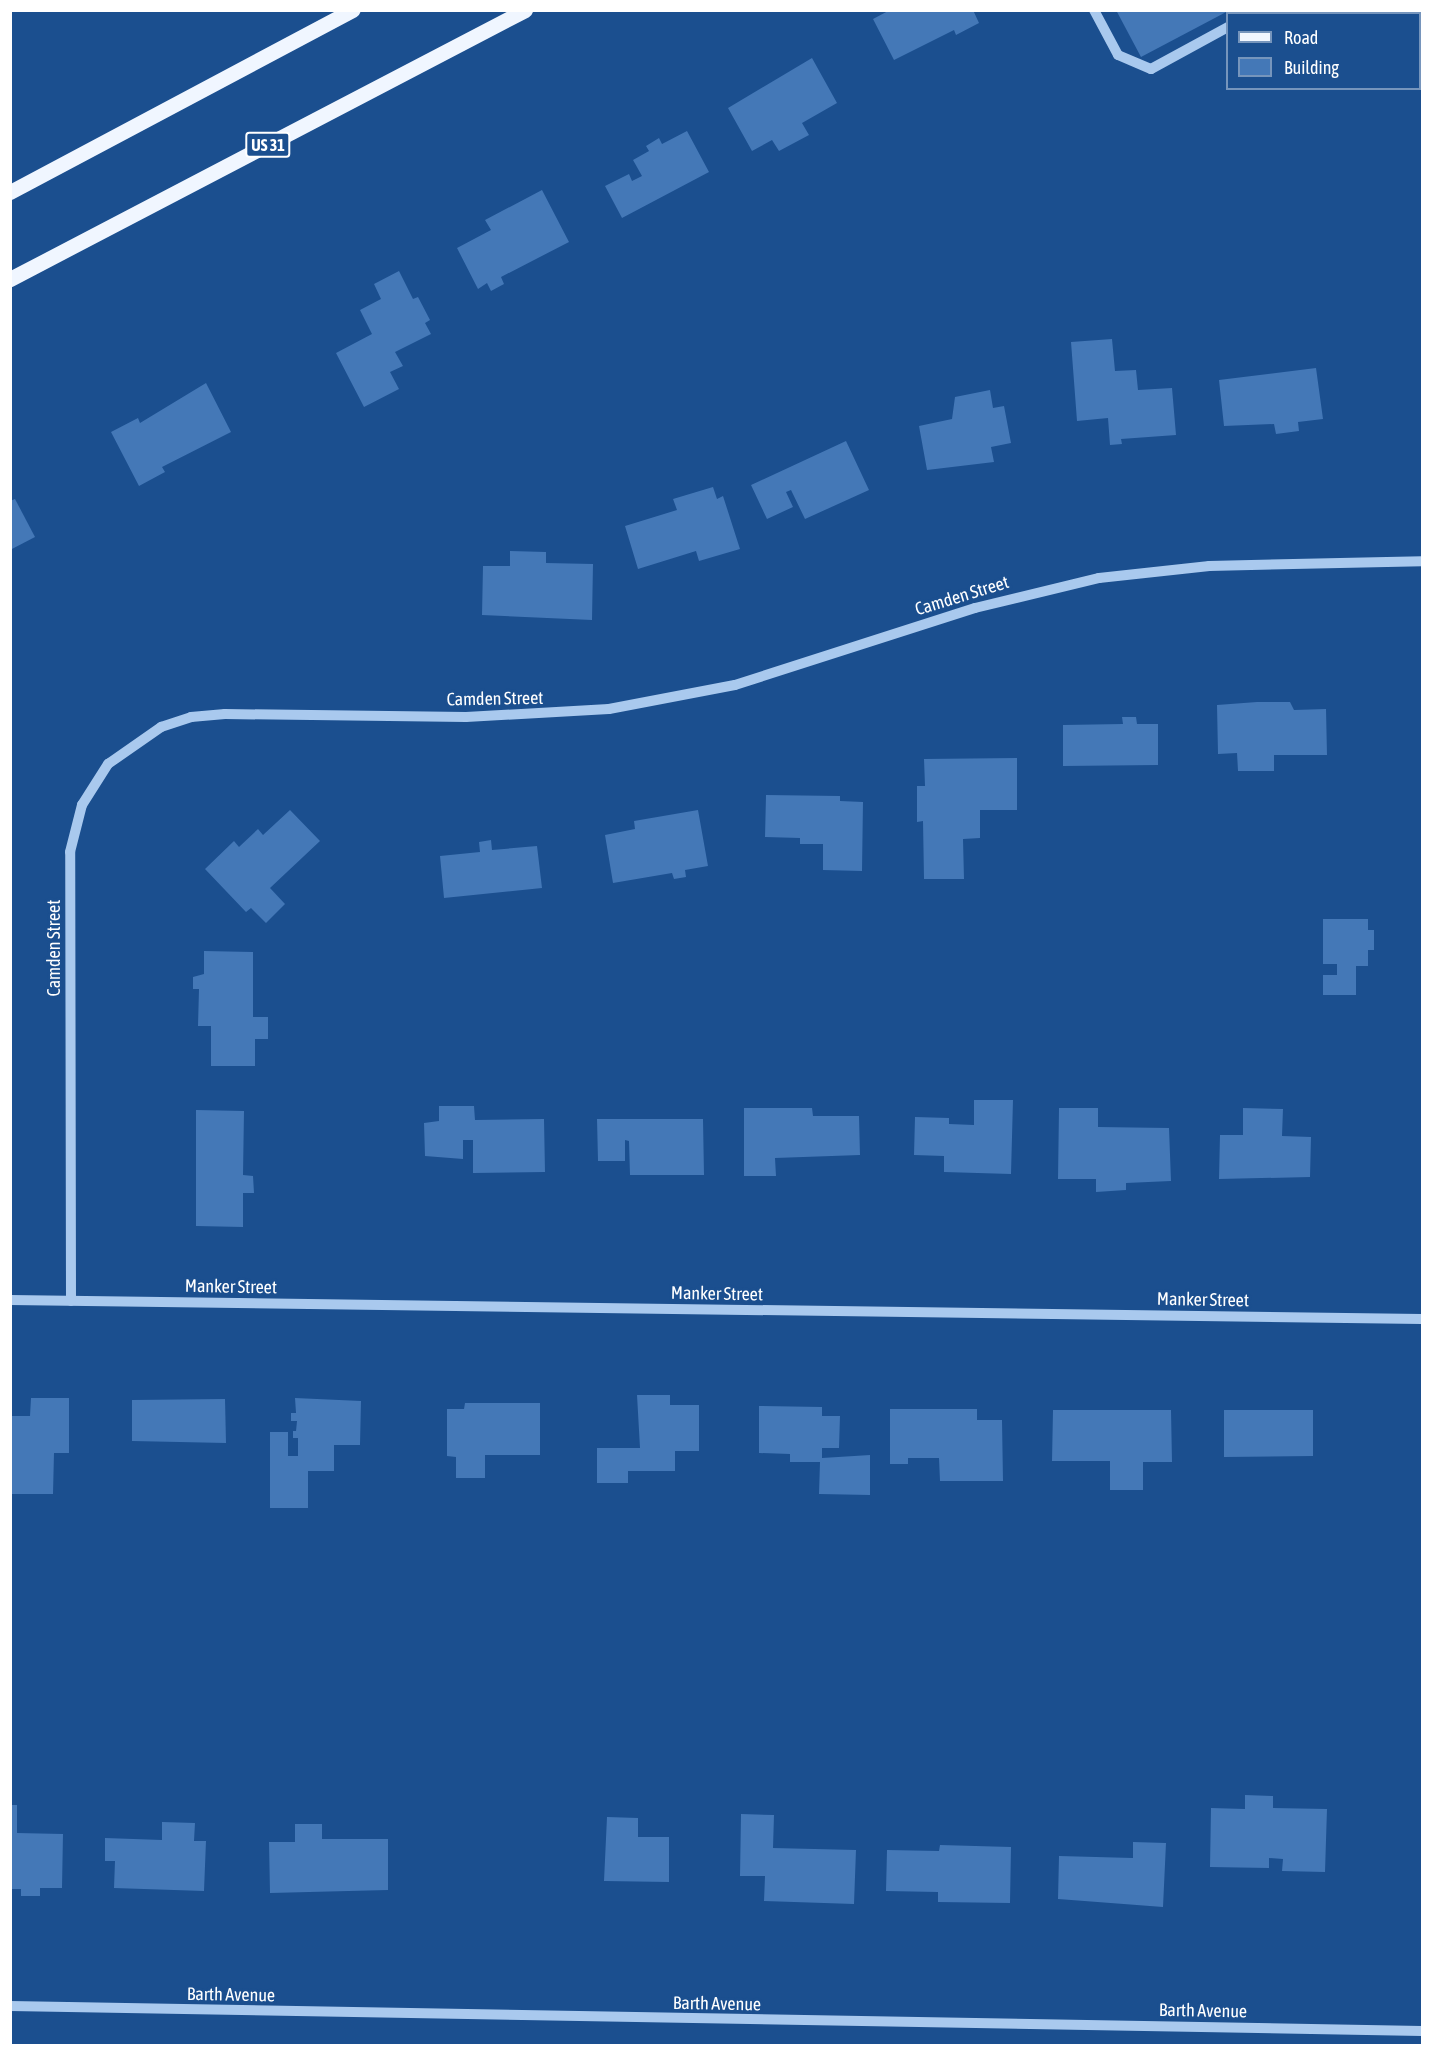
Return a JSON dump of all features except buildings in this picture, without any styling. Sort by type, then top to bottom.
[{"type":"main road","points":[[10,192],[353,10]]},
{"type":"main road","name":"US 31","points":[[10,279],[525,10]]},
{"type":"street","points":[[1094,10],[1118,55],[1151,69],[1226,28]]},
{"type":"street","name":"Camden Street","points":[[71,1301],[70,852],[76,820],[90,791],[108,764],[147,734],[191,717],[225,714],[466,717],[609,709],[766,677],[975,608],[1091,579],[1209,566],[1422,561]]},
{"type":"street","name":"Manker Street","points":[[10,1300],[1422,1319]]},
{"type":"street","name":"Barth Avenue","points":[[10,2006],[1422,2031]]}]
